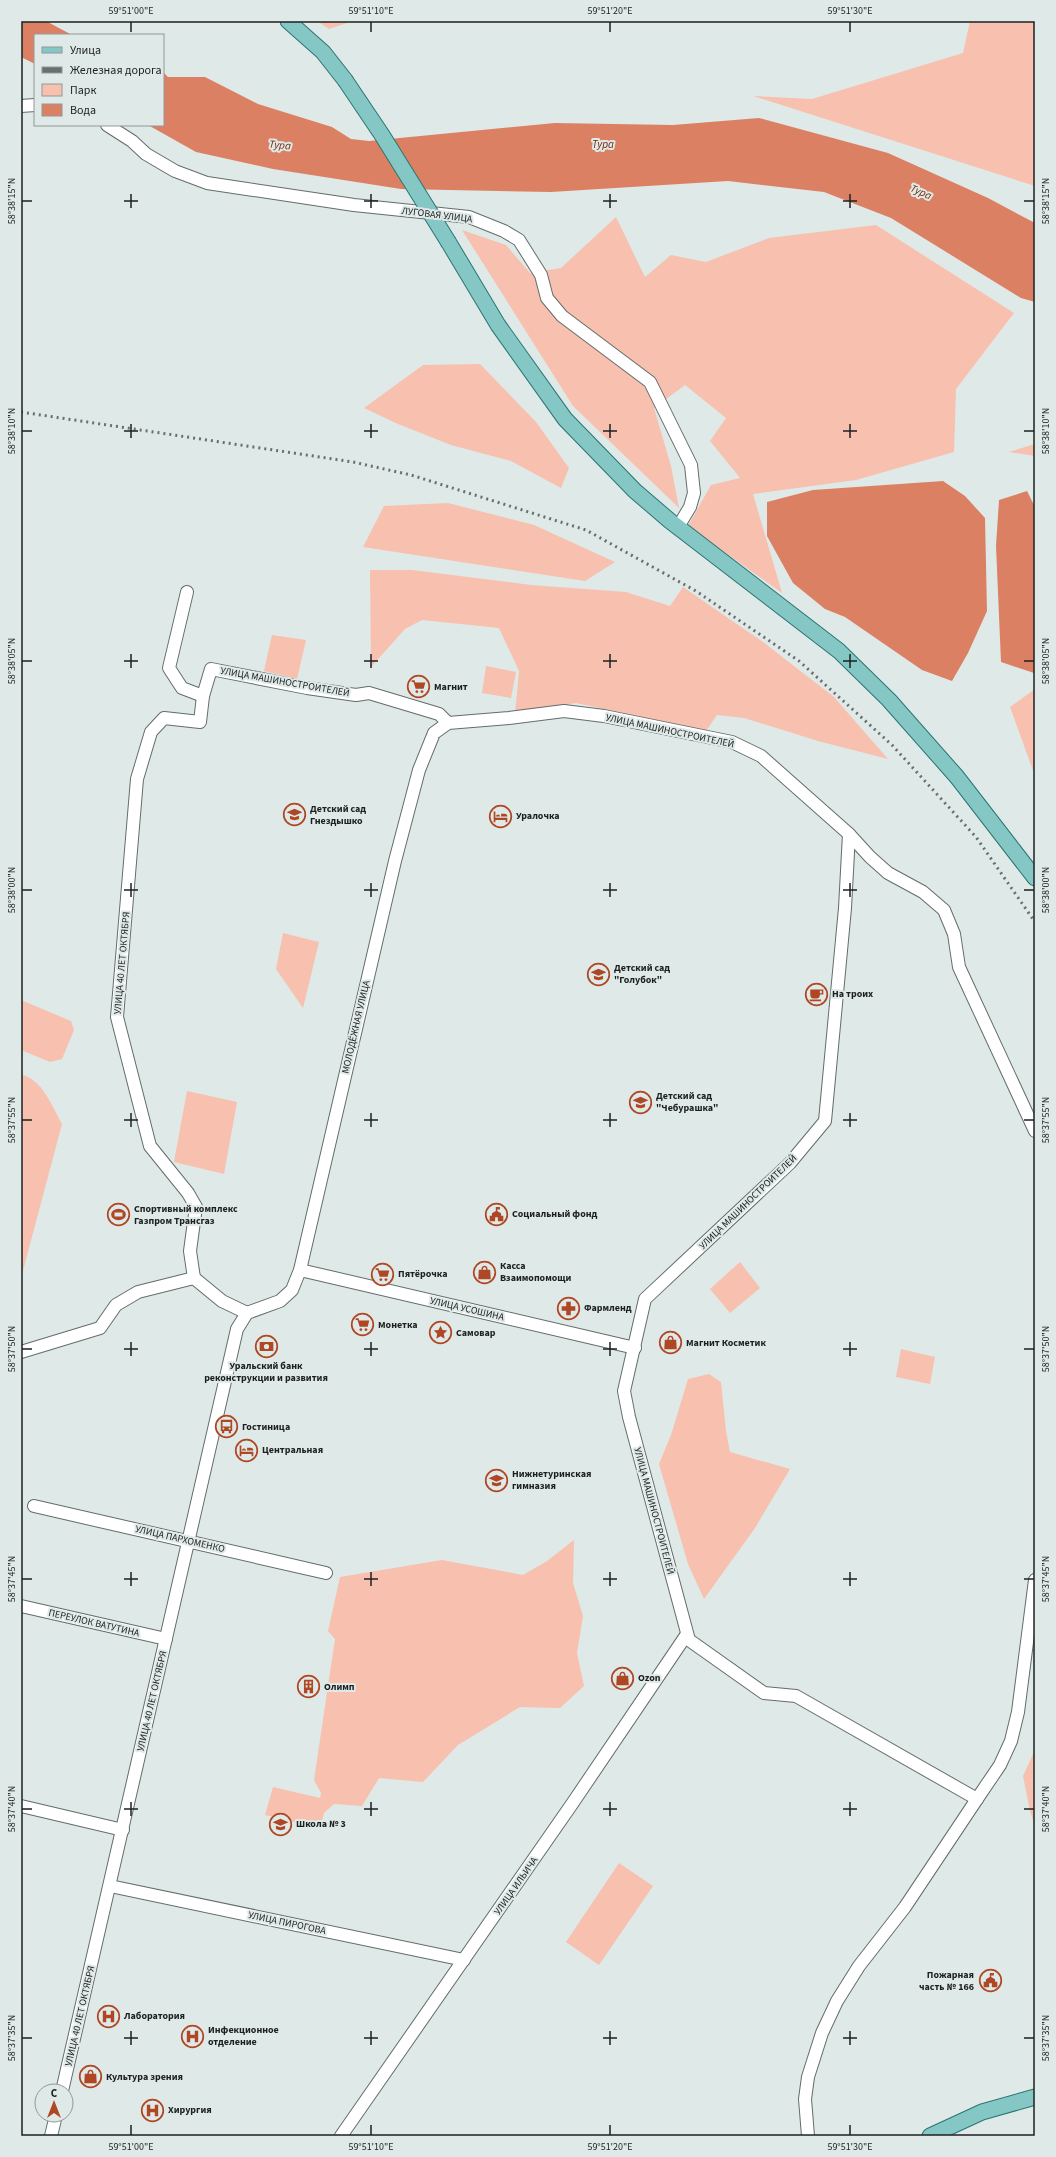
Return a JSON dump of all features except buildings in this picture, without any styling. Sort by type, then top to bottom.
[{"type":"main road","points":[[288,21],[323,52],[345,80],[382,134],[498,325],[565,419],[635,491],[678,527],[839,650],[889,700],[957,778],[1035,878]]},
{"type":"main road","points":[[930,2136],[982,2112],[1035,2097]]},
{"type":"street","points":[[21,106],[34,105]]},
{"type":"street","name":"ЛУГОВАЯ УЛИЦА","points":[[109,126],[132,141],[146,154],[175,171],[207,184],[354,205],[469,217],[504,231],[520,240],[541,275],[547,298],[562,316],[650,382],[691,464],[694,493],[690,507],[678,527]]},
{"type":"street","points":[[186,592],[169,668],[182,688],[203,696]]},
{"type":"street","name":"УЛИЦА МАШИНОСТРОИТЕЛЕЙ","points":[[203,696],[211,669],[307,688],[356,695],[369,693],[439,714],[448,723],[509,718],[564,711],[604,716],[732,742],[761,756],[849,834],[845,908],[825,1121],[790,1163],[645,1299],[624,1391],[629,1417],[687,1634]]},
{"type":"street","name":"УЛИЦА 40 ЛЕТ ОКТЯБРЯ","points":[[194,1278],[190,1251],[196,1207],[188,1193],[150,1146],[117,1017],[136,779],[151,732],[164,718],[200,722],[203,696]]},
{"type":"street","name":"МОЛОДЁЖНАЯ УЛИЦА","points":[[247,1313],[280,1301],[292,1290],[300,1270],[392,875],[419,770],[434,733],[448,723]]},
{"type":"street","points":[[849,834],[870,857],[888,873],[923,892],[944,910],[954,934],[959,967],[1035,1131]]},
{"type":"street","name":"УЛИЦА УСОШИНА","points":[[300,1270],[635,1348]]},
{"type":"street","points":[[21,1352],[100,1328],[116,1305],[138,1292],[194,1278],[222,1301],[247,1313]]},
{"type":"street","name":"УЛИЦА 40 ЛЕТ ОКТЯБРЯ","points":[[64,2083],[123,1830],[236,1329],[247,1313]]},
{"type":"street","name":"УЛИЦА ПАРХОМЕНКО","points":[[34,1506],[189,1540],[326,1573]]},
{"type":"street","points":[[808,2136],[805,2099],[808,2077],[822,2033],[837,2001],[859,1966],[905,1908],[1000,1765],[1011,1741],[1018,1712],[1035,1580]]},
{"type":"street","name":"ПЕРЕУЛОК ВАТУТИНА","points":[[21,1606],[166,1640]]},
{"type":"street","points":[[687,1634],[689,1640],[764,1693],[796,1696],[977,1799]]},
{"type":"street","name":"УЛИЦА ИЛЬИЧА","points":[[341,2136],[464,1960],[687,1634]]},
{"type":"street","points":[[21,1806],[123,1830]]},
{"type":"street","name":"УЛИЦА ПИРОГОВА","points":[[110,1886],[464,1960]]},
{"type":"street","points":[[52,2136],[54,2123]]},
{"type":"green space","points":[[317,21],[353,21],[329,29]]},
{"type":"green space","points":[[970,21],[1035,21],[1035,186],[753,96],[812,99],[963,53]]},
{"type":"green space","points":[[616,217],[645,277],[671,255],[706,262],[769,238],[876,225],[1014,313],[956,389],[954,452],[856,480],[753,494],[782,593],[688,526],[711,485],[740,478],[710,441],[726,418],[685,385],[654,408],[671,466],[679,508],[573,406],[462,230],[506,245],[530,273],[561,268]]},
{"type":"green space","points":[[480,364],[536,422],[569,468],[561,488],[511,461],[451,445],[398,424],[364,408],[423,365]]},
{"type":"green space","points":[[1035,444],[1035,456],[1009,452]]},
{"type":"green space","points":[[448,503],[534,525],[615,562],[585,581],[363,547],[384,506]]},
{"type":"green space","points":[[370,570],[412,570],[531,585],[626,592],[670,606],[683,587],[763,642],[834,697],[888,759],[818,741],[744,718],[717,715],[706,731],[576,703],[515,714],[519,671],[499,628],[422,620],[405,629],[371,667]]},
{"type":"green space","points":[[272,635],[306,640],[297,679],[264,671]]},
{"type":"green space","points":[[486,666],[516,672],[511,698],[482,693]]},
{"type":"green space","points":[[1035,689],[1035,776],[1010,707]]},
{"type":"green space","points":[[283,933],[319,942],[303,1008],[276,969]]},
{"type":"green space","points":[[21,1000],[71,1021],[74,1030],[62,1059],[50,1062],[21,1050]]},
{"type":"green space","points":[[21,1075],[28,1077],[41,1088],[51,1102],[62,1124],[21,1278]]},
{"type":"green space","points":[[187,1091],[237,1102],[224,1174],[174,1162]]},
{"type":"green space","points":[[740,1262],[760,1288],[730,1313],[710,1289]]},
{"type":"green space","points":[[901,1349],[935,1357],[930,1384],[896,1377]]},
{"type":"green space","points":[[709,1374],[721,1382],[726,1431],[730,1452],[790,1469],[755,1528],[704,1599],[688,1564],[659,1464],[671,1435],[688,1379]]},
{"type":"green space","points":[[574,1540],[573,1583],[583,1616],[577,1653],[584,1686],[560,1708],[520,1707],[458,1745],[423,1782],[379,1778],[362,1806],[334,1804],[324,1813],[320,1828],[265,1815],[273,1787],[320,1798],[321,1793],[314,1780],[335,1639],[328,1631],[340,1577],[442,1560],[523,1575],[547,1561]]},
{"type":"green space","points":[[1035,1750],[1035,1826],[1030,1811],[1023,1776]]},
{"type":"green space","points":[[619,1863],[653,1886],[599,1965],[566,1942]]},
{"type":"water","points":[[21,21],[46,21],[70,34],[34,34],[34,64],[21,57]]},
{"type":"water","name":"Тура","points":[[164,73],[168,77],[205,77],[258,104],[332,127],[351,139],[369,141],[555,123],[673,125],[759,118],[888,153],[988,198],[1035,223],[1035,302],[1021,298],[891,218],[824,192],[728,181],[551,192],[401,189],[273,169],[196,152],[150,126],[164,126]]},
{"type":"water","points":[[943,481],[965,496],[985,518],[987,611],[968,653],[952,681],[922,670],[845,617],[825,609],[793,583],[767,536],[767,502],[813,490]]},
{"type":"water","points":[[1027,491],[1035,507],[1034,673],[1001,662],[996,546],[999,500]]},
{"type":"railway","points":[[21,412],[353,462],[411,475],[586,530],[696,591],[799,661],[892,745],[976,837],[1035,922]]},
{"type":"place","name":"Магнит","points":[[419,687]]},
{"type":"place","name":"Детский сад Гнездышко","points":[[295,815]]},
{"type":"place","name":"Уралочка","points":[[501,816]]},
{"type":"place","name":"Детский сад \"Голубок\"","points":[[599,974]]},
{"type":"place","name":"На троих","points":[[817,994]]},
{"type":"place","name":"Детский сад \"Чебурашка\"","points":[[641,1102]]},
{"type":"place","name":"Социальный фонд","points":[[496,1214]]},
{"type":"place","name":"Спортивный комплекс Газпром Трансгаз","points":[[119,1215]]},
{"type":"place","name":"Касса Взаимопомощи","points":[[485,1272]]},
{"type":"place","name":"Пятёрочка","points":[[383,1274]]},
{"type":"place","name":"Фармленд","points":[[568,1308]]},
{"type":"place","name":"Монетка","points":[[362,1325]]},
{"type":"place","name":"Самовар","points":[[441,1333]]},
{"type":"place","name":"Магнит Косметик","points":[[670,1343]]},
{"type":"place","name":"Уральский банк реконструкции и развития","points":[[266,1346]]},
{"type":"place","name":"Гостиница","points":[[226,1427]]},
{"type":"place","name":"Центральная","points":[[246,1450]]},
{"type":"place","name":"Нижнетуринская гимназия","points":[[497,1480]]},
{"type":"place","name":"Ozon","points":[[623,1678]]},
{"type":"place","name":"Олимп","points":[[308,1687]]},
{"type":"place","name":"Школа № 3","points":[[281,1824]]},
{"type":"place","name":"Пожарная часть № 166","points":[[990,1981]]},
{"type":"place","name":"Лаборатория","points":[[109,2016]]},
{"type":"place","name":"Инфекционное отделение","points":[[192,2036]]},
{"type":"place","name":"Культура зрения","points":[[90,2077]]},
{"type":"place","name":"Хирургия","points":[[153,2110]]}]
